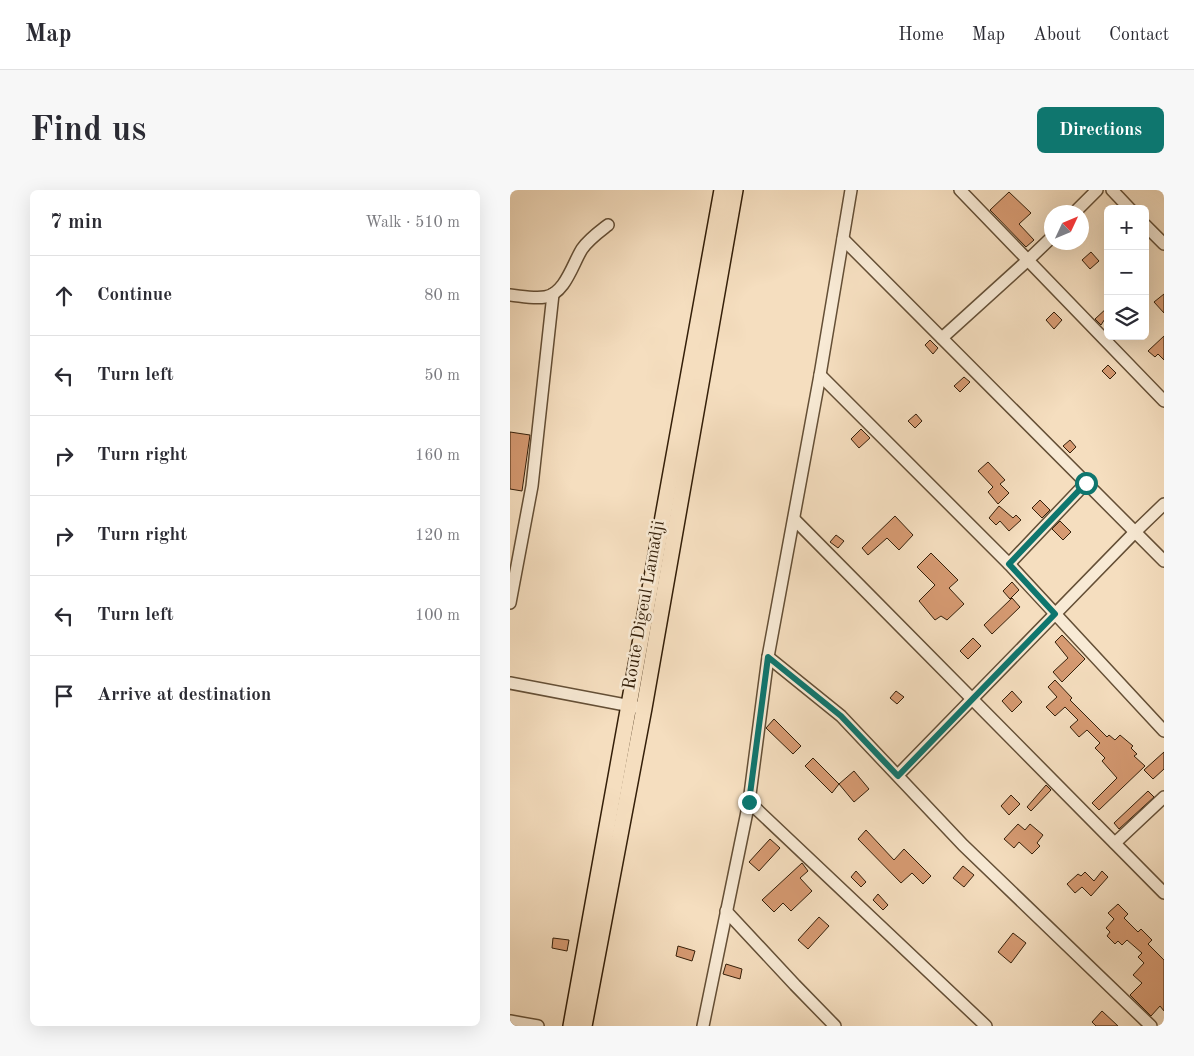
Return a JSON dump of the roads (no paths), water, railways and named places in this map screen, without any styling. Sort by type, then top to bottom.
[{"type":"main road","name":"Route Digeul Lamadji","points":[[584,1026],[722,190]]},
{"type":"main road","name":"Route Digeul Lamadji","points":[[571,1026],[637,707],[735,190]]},
{"type":"street","points":[[702,1026],[749,802],[768,657],[820,375],[851,190]]},
{"type":"street","points":[[960,190],[1164,401]]},
{"type":"street","points":[[1082,205],[1097,190]]},
{"type":"street","points":[[1112,190],[1126,205]]},
{"type":"street","points":[[510,295],[546,297],[553,294],[562,286],[583,247],[594,235],[608,225]]},
{"type":"street","points":[[1149,229],[1164,244]]},
{"type":"street","points":[[843,239],[1164,561]]},
{"type":"street","points":[[942,338],[1044,245]]},
{"type":"street","points":[[510,603],[532,486],[553,294]]},
{"type":"street","points":[[820,375],[1009,564],[1164,730]]},
{"type":"street","points":[[1009,564],[1086,483]]},
{"type":"street","points":[[898,776],[1164,504]]},
{"type":"street","points":[[794,519],[1164,893]]},
{"type":"street","points":[[768,657],[841,716],[963,845],[1151,1026]]},
{"type":"street","points":[[510,683],[637,707]]},
{"type":"street","points":[[1115,843],[1164,797]]},
{"type":"street","points":[[749,802],[986,1026]]},
{"type":"street","points":[[726,911],[795,986],[835,1026]]},
{"type":"street","points":[[510,1021],[538,1026]]}]
